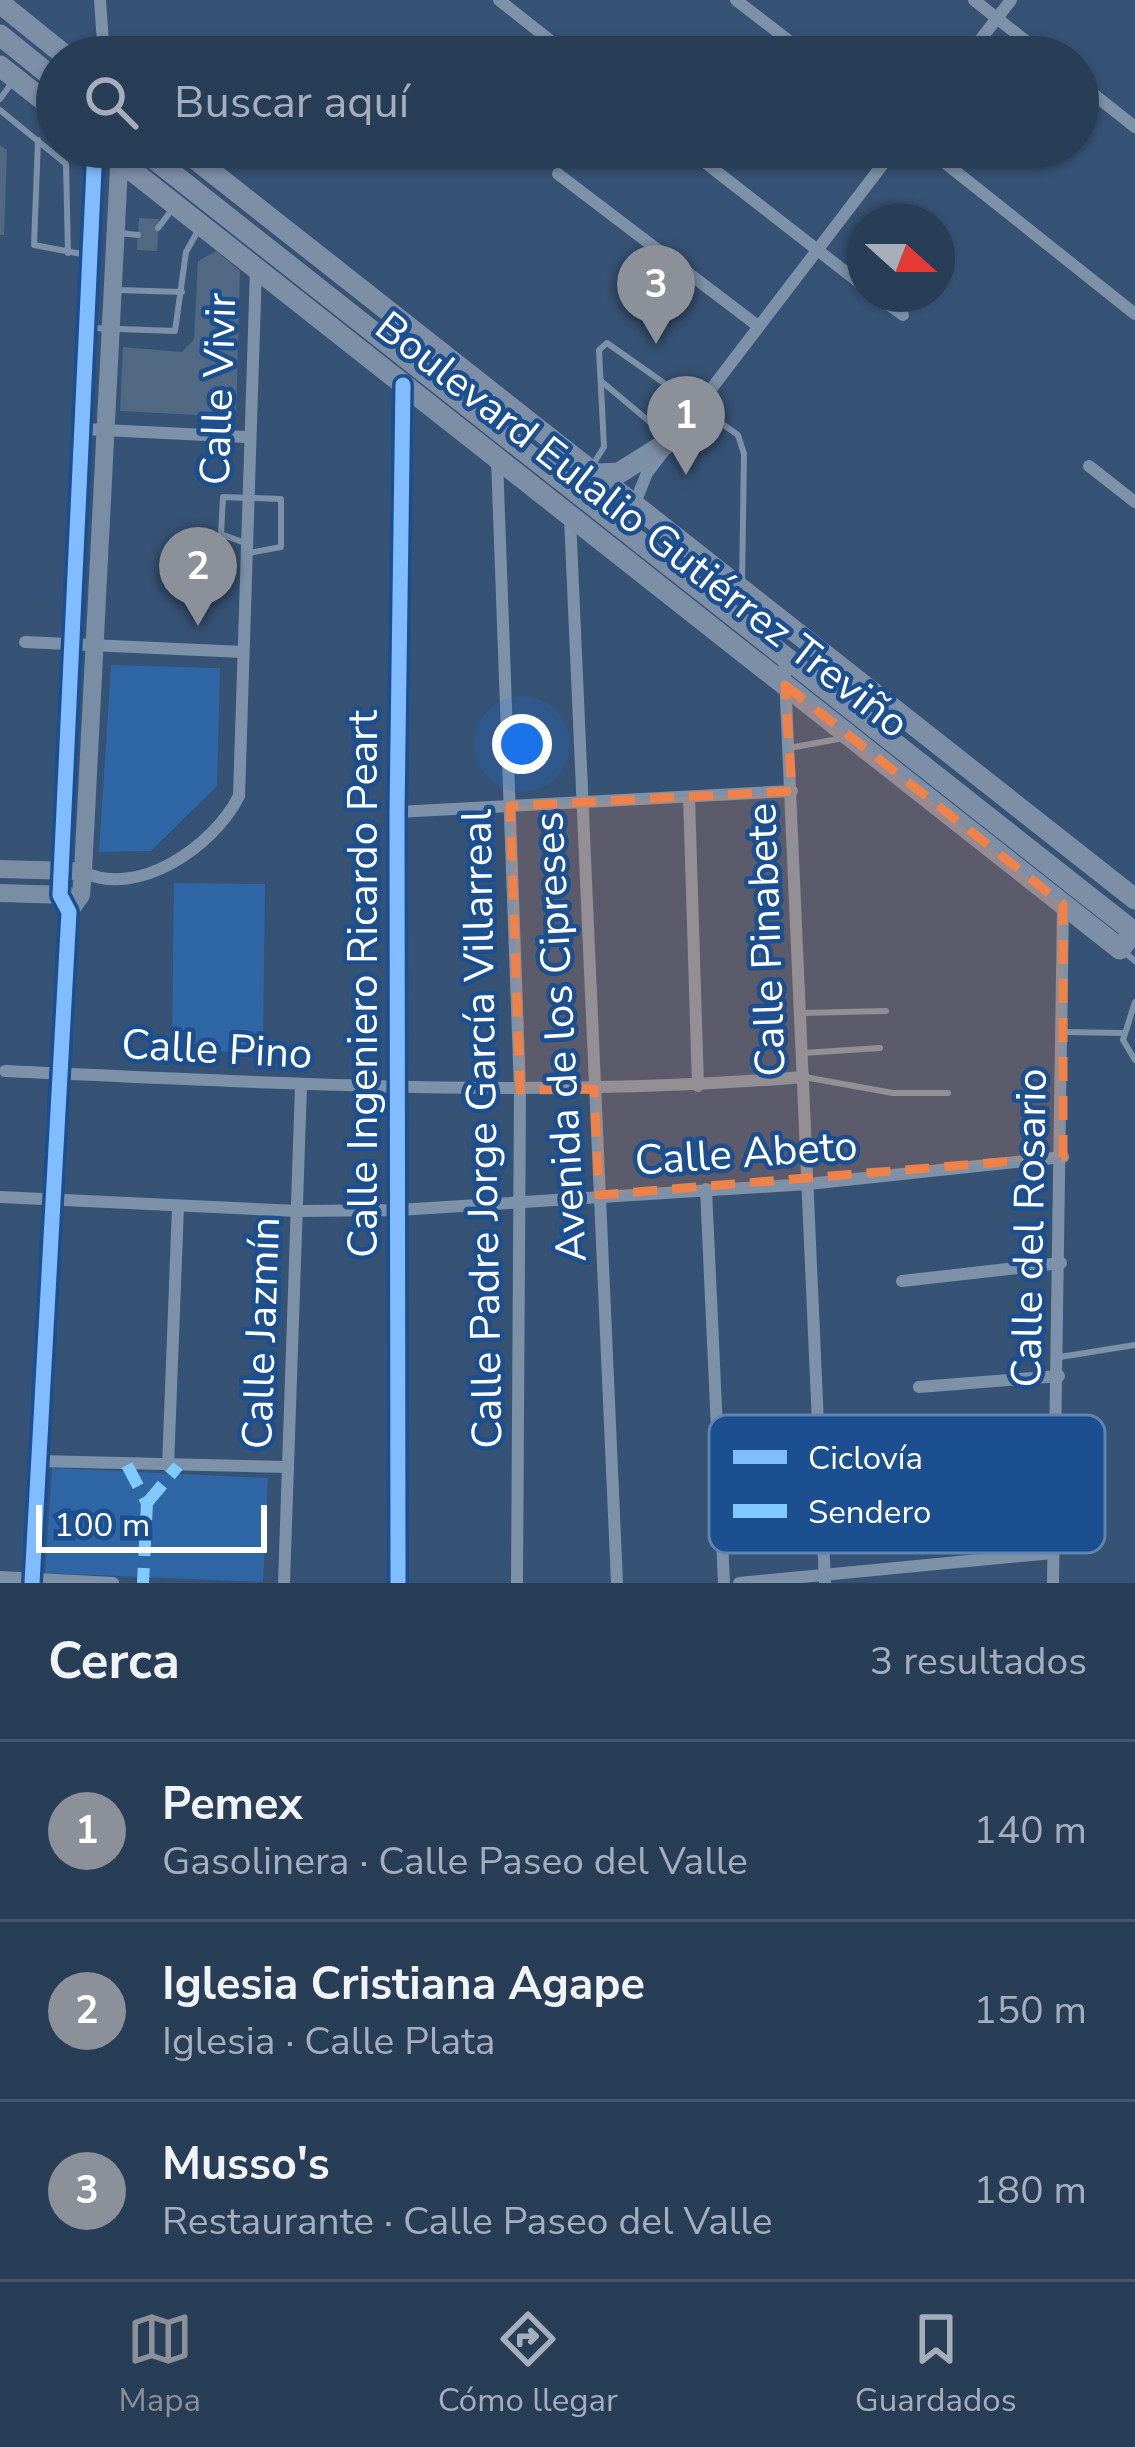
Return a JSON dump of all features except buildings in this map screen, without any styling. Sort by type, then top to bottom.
[{"type":"main road","points":[[0,2],[41,36]]},
{"type":"main road","points":[[0,35],[36,64]]},
{"type":"main road","points":[[8,72],[36,94]]},
{"type":"main road","name":"Boulevard Eulalio Gutiérrez Treviño","points":[[129,168],[1063,904],[1131,944]]},
{"type":"main road","name":"Boulevard Eulalio Gutiérrez Treviño","points":[[166,168],[1064,874],[1131,944]]},
{"type":"main road","name":"Boulevard Eulalio Gutiérrez Treviño","points":[[207,168],[1135,898]]},
{"type":"main road","points":[[593,471],[619,473],[671,440]]},
{"type":"main road","points":[[635,503],[638,524],[662,557]]},
{"type":"street","points":[[100,0],[103,36]]},
{"type":"street","points":[[500,0],[545,36]]},
{"type":"street","points":[[736,0],[783,36]]},
{"type":"street","points":[[974,0],[1020,36]]},
{"type":"street","points":[[983,36],[1012,0]]},
{"type":"street","points":[[1099,99],[1135,127]]},
{"type":"street","points":[[32,1581],[58,1073],[62,870],[87,328],[91,255],[106,168]]},
{"type":"street","points":[[0,893],[64,903],[81,895],[91,876],[116,233],[110,168]]},
{"type":"street","points":[[712,168],[847,274]]},
{"type":"street","points":[[635,503],[647,473],[671,440],[879,168]]},
{"type":"street","points":[[951,168],[1135,314]]},
{"type":"street","points":[[558,174],[758,326]]},
{"type":"street","name":"Calle Vivir","points":[[91,876],[163,870],[233,808],[241,783],[255,271],[268,248]]},
{"type":"street","points":[[899,312],[903,315]]},
{"type":"street","name":"Calle Ingeniero Ricardo Peart","points":[[398,1583],[397,812],[403,385]]},
{"type":"street","points":[[82,429],[247,437]]},
{"type":"street","name":"Calle Padre Jorge García Villarreal","points":[[497,459],[520,1090],[518,1583]]},
{"type":"street","points":[[1089,466],[1135,502]]},
{"type":"street","name":"Avenida de los Cipreses","points":[[574,488],[570,512],[581,803],[617,1583]]},
{"type":"street","points":[[25,642],[243,652]]},
{"type":"street","name":"Calle Pinabete","points":[[784,653],[818,1415]]},
{"type":"street","points":[[397,812],[792,791]]},
{"type":"street","points":[[689,797],[698,1085]]},
{"type":"street","points":[[0,869],[62,870],[91,876]]},
{"type":"street","name":"Calle del Rosario","points":[[1058,1415],[1064,874]]},
{"type":"street","name":"Calle Pino","points":[[5,1071],[301,1086],[520,1090],[804,1077]]},
{"type":"street","name":"Calle Jazmín","points":[[284,1583],[301,1086]]},
{"type":"street","name":"Calle Abeto","points":[[0,1197],[298,1211],[398,1210],[808,1184],[1064,1157]]},
{"type":"street","points":[[706,1189],[716,1415]]},
{"type":"street","points":[[168,1466],[178,1207]]},
{"type":"street","points":[[902,1281],[1061,1262]]},
{"type":"street","points":[[919,1387],[1059,1376]]},
{"type":"street","points":[[38,1461],[288,1468]]},
{"type":"street","points":[[723,1553],[724,1583]]},
{"type":"street","points":[[740,1583],[825,1581],[1053,1553]]},
{"type":"street","name":"Calle del Rosario","points":[[1053,1553],[1053,1583]]},
{"type":"street","points":[[0,1577],[113,1583]]},
{"type":"lane","points":[[0,99],[8,72]]},
{"type":"lane","points":[[0,110],[36,137]]},
{"type":"lane","points":[[36,167],[31,238],[44,251],[91,255]]},
{"type":"lane","points":[[68,168],[68,253]]},
{"type":"lane","points":[[158,228],[175,206]]},
{"type":"lane","points":[[87,328],[175,331],[186,252],[200,226]]},
{"type":"lane","points":[[116,233],[138,235]]},
{"type":"lane","points":[[113,290],[182,292]]},
{"type":"lane","points":[[593,471],[604,447],[599,350],[607,343],[726,425],[742,443],[742,588]]},
{"type":"lane","points":[[600,380],[671,440]]},
{"type":"lane","points":[[246,495],[281,500],[282,542],[277,550],[245,548],[220,534],[220,501],[225,496],[246,495]]},
{"type":"lane","points":[[789,748],[826,746],[848,734]]},
{"type":"lane","points":[[1135,1002],[1124,1033],[1124,1046],[1135,1060]]},
{"type":"lane","points":[[802,1013],[886,1011]]},
{"type":"lane","points":[[1063,1032],[1124,1033]]},
{"type":"lane","points":[[803,1053],[880,1048]]},
{"type":"lane","points":[[804,1077],[893,1094],[948,1093]]},
{"type":"lane","points":[[1060,1357],[1135,1345]]},
{"type":"highlighted area","points":[[785,685],[1063,904],[1063,1157],[599,1195],[594,1089],[520,1090],[510,806],[792,791]]},
{"type":"shaded area","points":[[111,665],[220,668],[217,786],[151,851],[99,852]]},
{"type":"shaded area","points":[[174,883],[265,884],[263,1052],[172,1051]]},
{"type":"shaded area","points":[[52,1468],[268,1478],[263,1582],[45,1573]]},
{"type":"marked path","points":[[127,1465],[147,1503],[143,1583]]},
{"type":"marked path","points":[[147,1503],[178,1466]]},
{"type":"cycle path","points":[[32,1583],[69,912],[60,895],[94,168]]},
{"type":"cycle path","points":[[398,1583],[397,812],[403,385]]},
{"type":"place","name":"Musso's","points":[[656,344]]},
{"type":"place","name":"Pemex","points":[[686,475]]},
{"type":"place","name":"Iglesia Cristiana Agape","points":[[198,626]]}]
